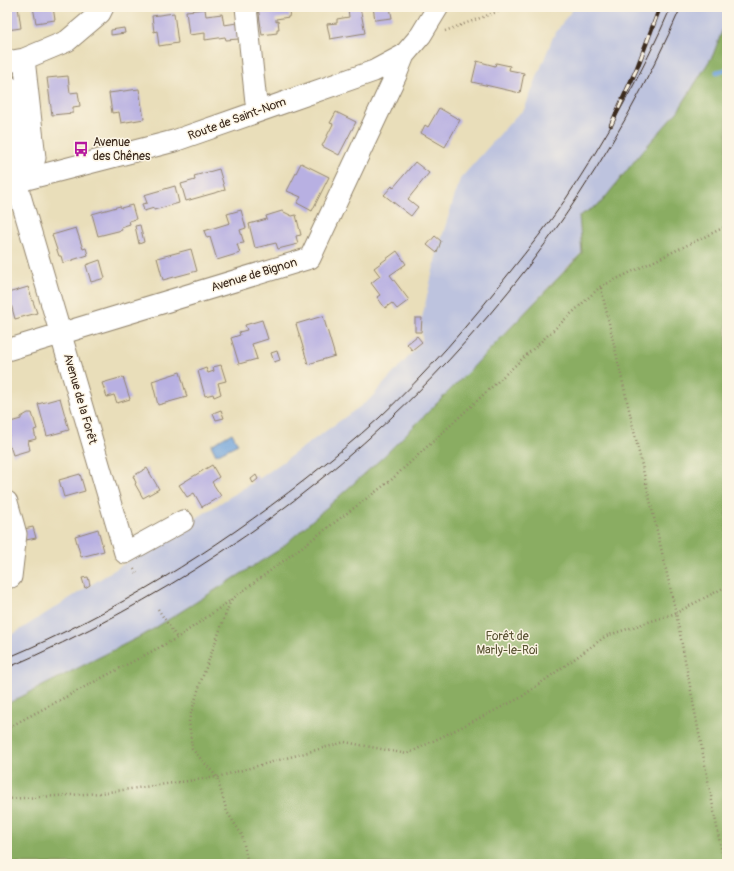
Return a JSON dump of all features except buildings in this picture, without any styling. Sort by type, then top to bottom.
[{"type":"street","points":[[16,182],[35,158],[15,60],[67,40],[100,13],[103,7]]},
{"type":"street","points":[[246,7],[257,112]]},
{"type":"street","name":"Route de Saint-Nom","points":[[16,182],[174,141],[374,71],[404,55],[421,35],[438,7]]},
{"type":"street","name":"Avenue de Bignon","points":[[7,350],[310,258],[404,55]]},
{"type":"street","name":"Avenue de la Forêt","points":[[7,85],[18,160],[16,182],[125,553],[183,521]]},
{"type":"street","points":[[7,502],[16,534],[11,577]]},
{"type":"path","points":[[421,35],[437,35],[510,7]]},
{"type":"path","points":[[7,730],[177,638],[231,600],[390,481],[600,287],[727,226]]},
{"type":"path","points":[[600,287],[676,613],[724,864]]},
{"type":"path","points":[[7,800],[101,793],[217,777],[345,742],[407,754],[520,698],[606,636],[676,613],[727,586]]},
{"type":"path","points":[[231,600],[200,682],[189,720],[192,749],[217,777],[227,812],[242,835],[248,864]]},
{"type":"path","points":[[158,609],[177,638]]},
{"type":"shaded area","points":[[575,7],[727,7],[727,18],[713,55],[678,111],[640,154],[600,204],[579,216],[582,252],[476,364],[381,459],[279,550],[147,633],[7,704],[7,638],[263,476],[369,400],[422,342],[422,318],[437,253],[460,179],[517,115],[524,110],[553,37]]},
{"type":"green space","name":"Forêt de Marly-le-Roi","points":[[727,18],[727,864],[7,864],[7,704],[147,633],[279,550],[381,459],[476,364],[582,253],[579,216],[600,204],[640,154],[678,111],[713,55]]},
{"type":"water","points":[[232,433],[238,444],[216,455],[211,445]]},
{"type":"waterway","points":[[717,72],[727,70]]},
{"type":"tram line","points":[[7,658],[86,621],[162,579],[199,556],[271,506],[306,479],[361,434],[397,401],[464,329],[559,209],[609,130],[636,81],[671,7]]},
{"type":"tram line","points":[[7,668],[117,615],[221,553],[318,482],[408,402],[490,314],[563,219],[627,117],[681,7]]},
{"type":"railway","points":[[611,125],[637,68],[660,7]]},
{"type":"place","name":"Avenue des Chênes","points":[[81,149]]}]
